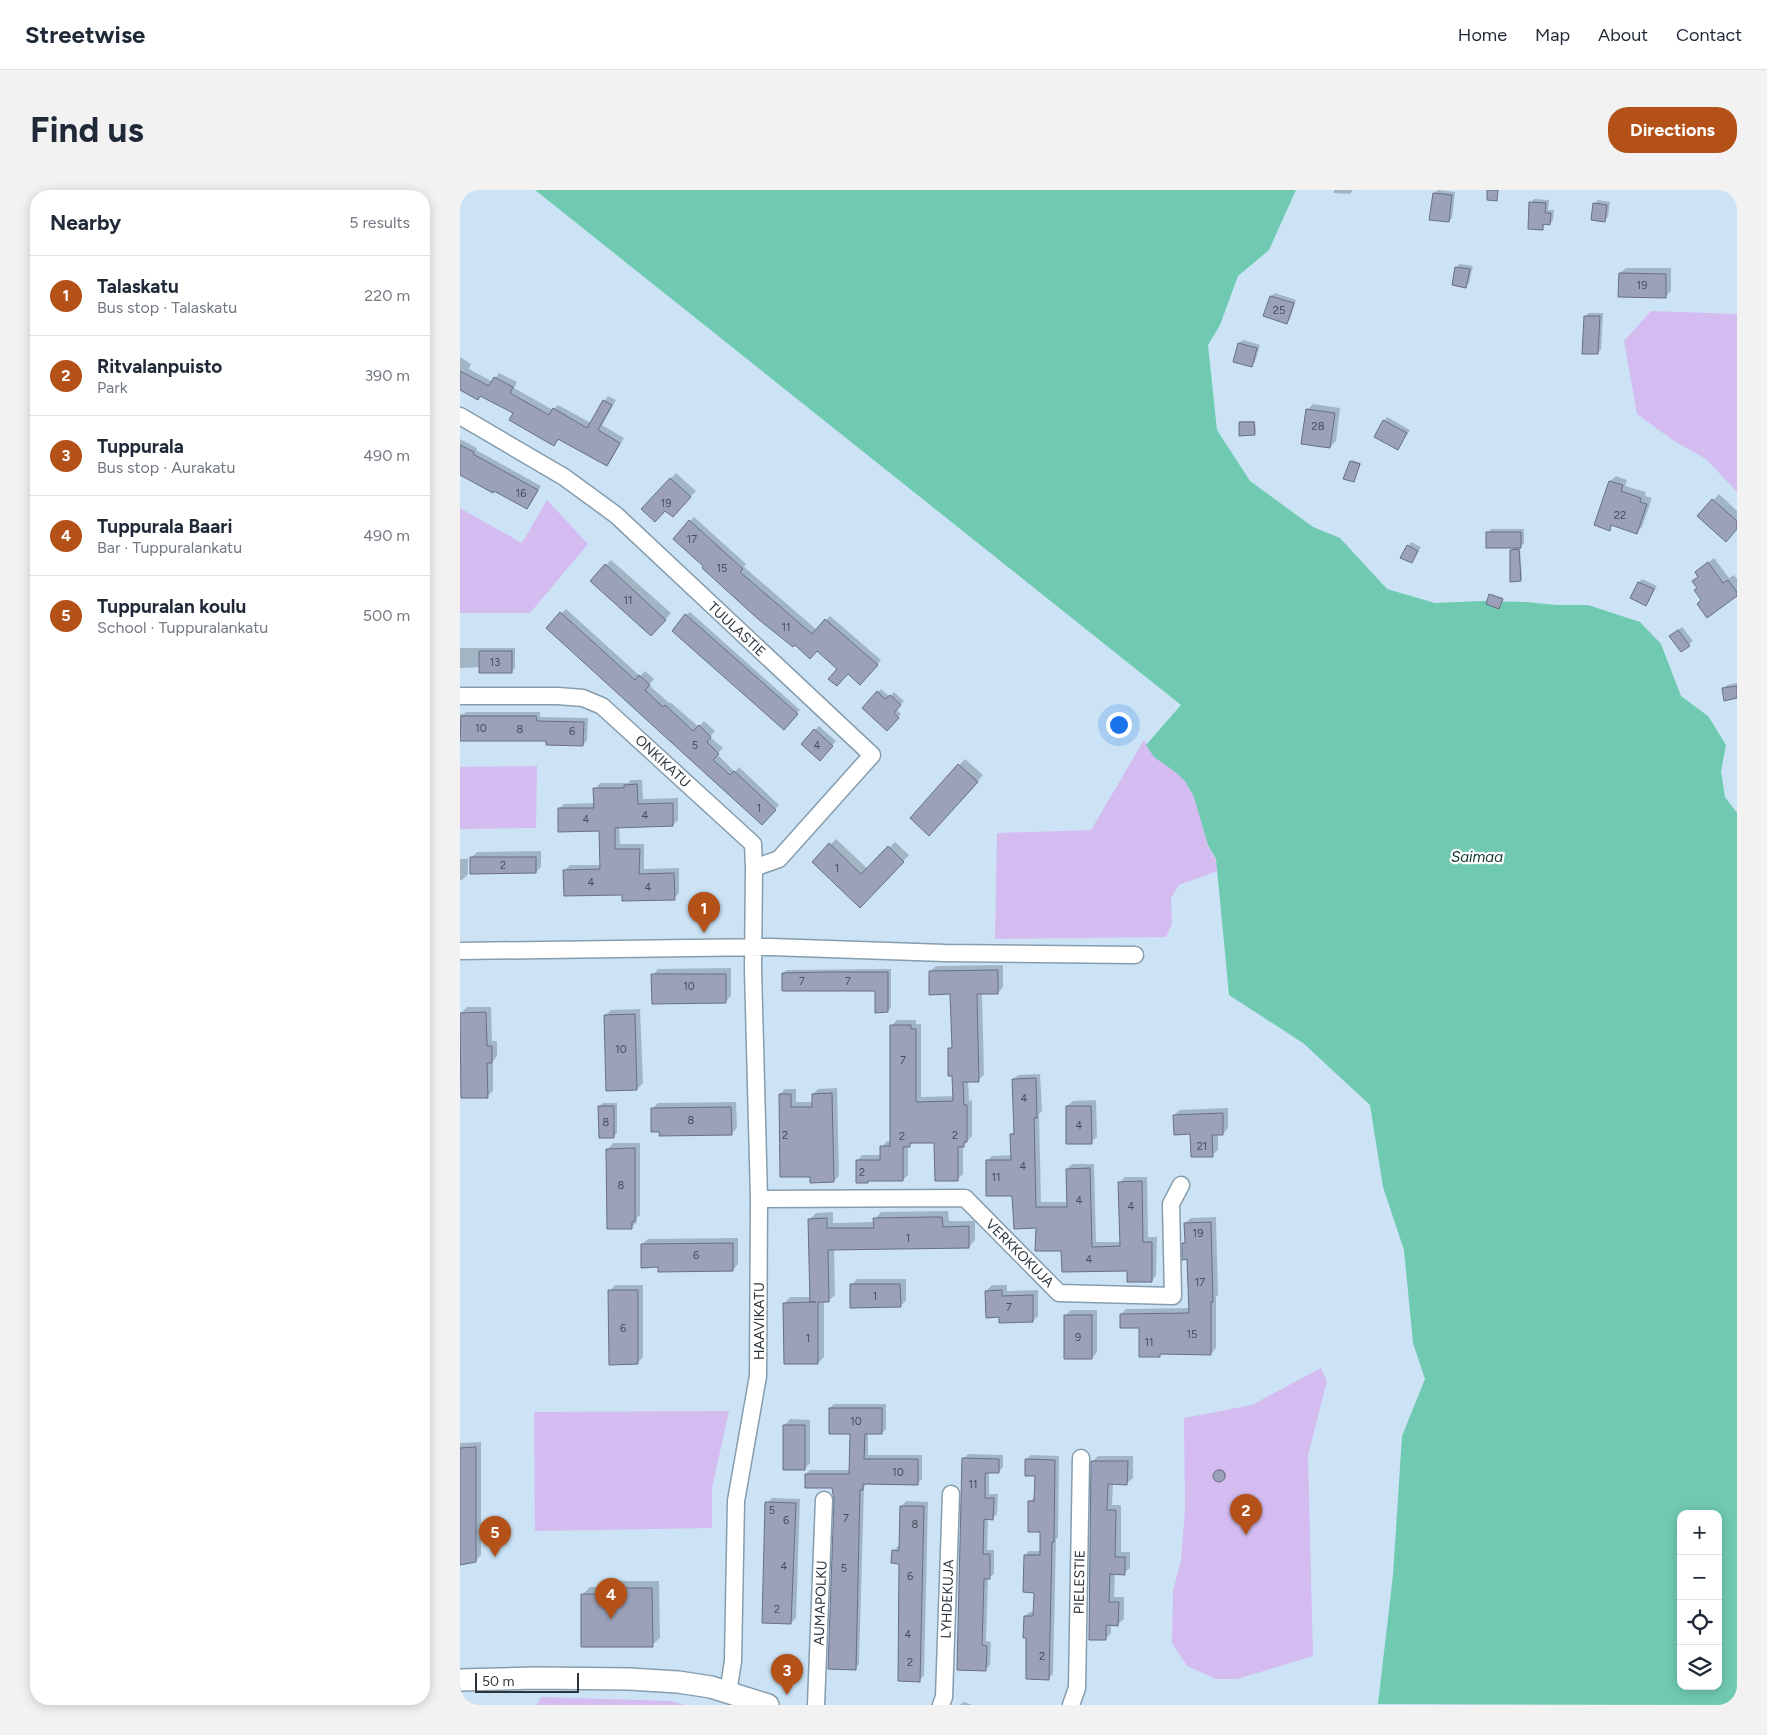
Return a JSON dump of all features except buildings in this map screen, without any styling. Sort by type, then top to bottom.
[{"type":"street","name":"TUULASTIE","points":[[460,416],[564,477],[616,516],[872,755],[779,859],[754,868]]},
{"type":"street","name":"ONKIKATU","points":[[460,696],[558,696],[583,698],[602,706],[753,844],[753,947]]},
{"type":"street","points":[[460,951],[753,947],[945,953],[1135,955]]},
{"type":"street","name":"HAAVIKATU","points":[[728,1693],[733,1661],[736,1501],[758,1376],[759,1199],[753,947]]},
{"type":"street","name":"VERKKOKUJA","points":[[759,1199],[965,1198],[1059,1293],[1173,1296],[1171,1204],[1181,1184]]},
{"type":"street","name":"PIELESTIE","points":[[1071,1705],[1077,1688],[1081,1458]]},
{"type":"street","name":"LYHDEKUJA","points":[[941,1705],[944,1697],[951,1494]]},
{"type":"street","name":"AUMAPOLKU","points":[[816,1705],[824,1500]]},
{"type":"street","points":[[460,1680],[535,1678],[629,1679],[678,1682],[711,1687],[768,1705]]},
{"type":"shaded area","points":[[1651,311],[1737,314],[1737,492],[1706,459],[1674,441],[1637,414],[1624,341]]},
{"type":"shaded area","points":[[547,500],[588,544],[530,613],[460,613],[460,508],[522,543]]},
{"type":"shaded area","points":[[1144,740],[1155,757],[1185,780],[1195,798],[1208,846],[1216,860],[1217,871],[1179,885],[1171,898],[1172,924],[1166,937],[995,939],[997,833],[1091,830]]},
{"type":"shaded area","points":[[537,766],[536,828],[460,829],[460,767]]},
{"type":"shaded area","points":[[1321,1368],[1327,1381],[1308,1455],[1313,1656],[1237,1679],[1216,1679],[1187,1666],[1172,1643],[1173,1591],[1181,1560],[1185,1509],[1184,1418],[1252,1405]]},
{"type":"shaded area","points":[[729,1411],[712,1488],[712,1528],[535,1531],[534,1412]]},
{"type":"shaded area","points":[[541,1697],[671,1701],[684,1705],[537,1705]]},
{"type":"water","name":"Saimaa","points":[[535,190],[1296,190],[1269,250],[1238,276],[1220,325],[1208,345],[1217,430],[1250,481],[1313,527],[1340,538],[1387,589],[1435,603],[1480,601],[1588,605],[1640,622],[1661,644],[1681,696],[1708,716],[1726,745],[1721,771],[1725,797],[1737,813],[1737,1705],[1378,1704],[1393,1575],[1402,1436],[1425,1379],[1413,1343],[1404,1250],[1383,1187],[1370,1105],[1303,1043],[1229,995],[1216,859],[1208,845],[1194,797],[1185,781],[1154,757],[1146,745],[1181,705]]},
{"type":"place","name":"Talaskatu","points":[[704,933]]},
{"type":"place","name":"Ritvalanpuisto","points":[[1246,1535]]},
{"type":"place","name":"Tuppuralan koulu","points":[[495,1557]]},
{"type":"place","name":"Tuppurala Baari","points":[[611,1619]]},
{"type":"place","name":"Tuppurala","points":[[787,1695]]}]
